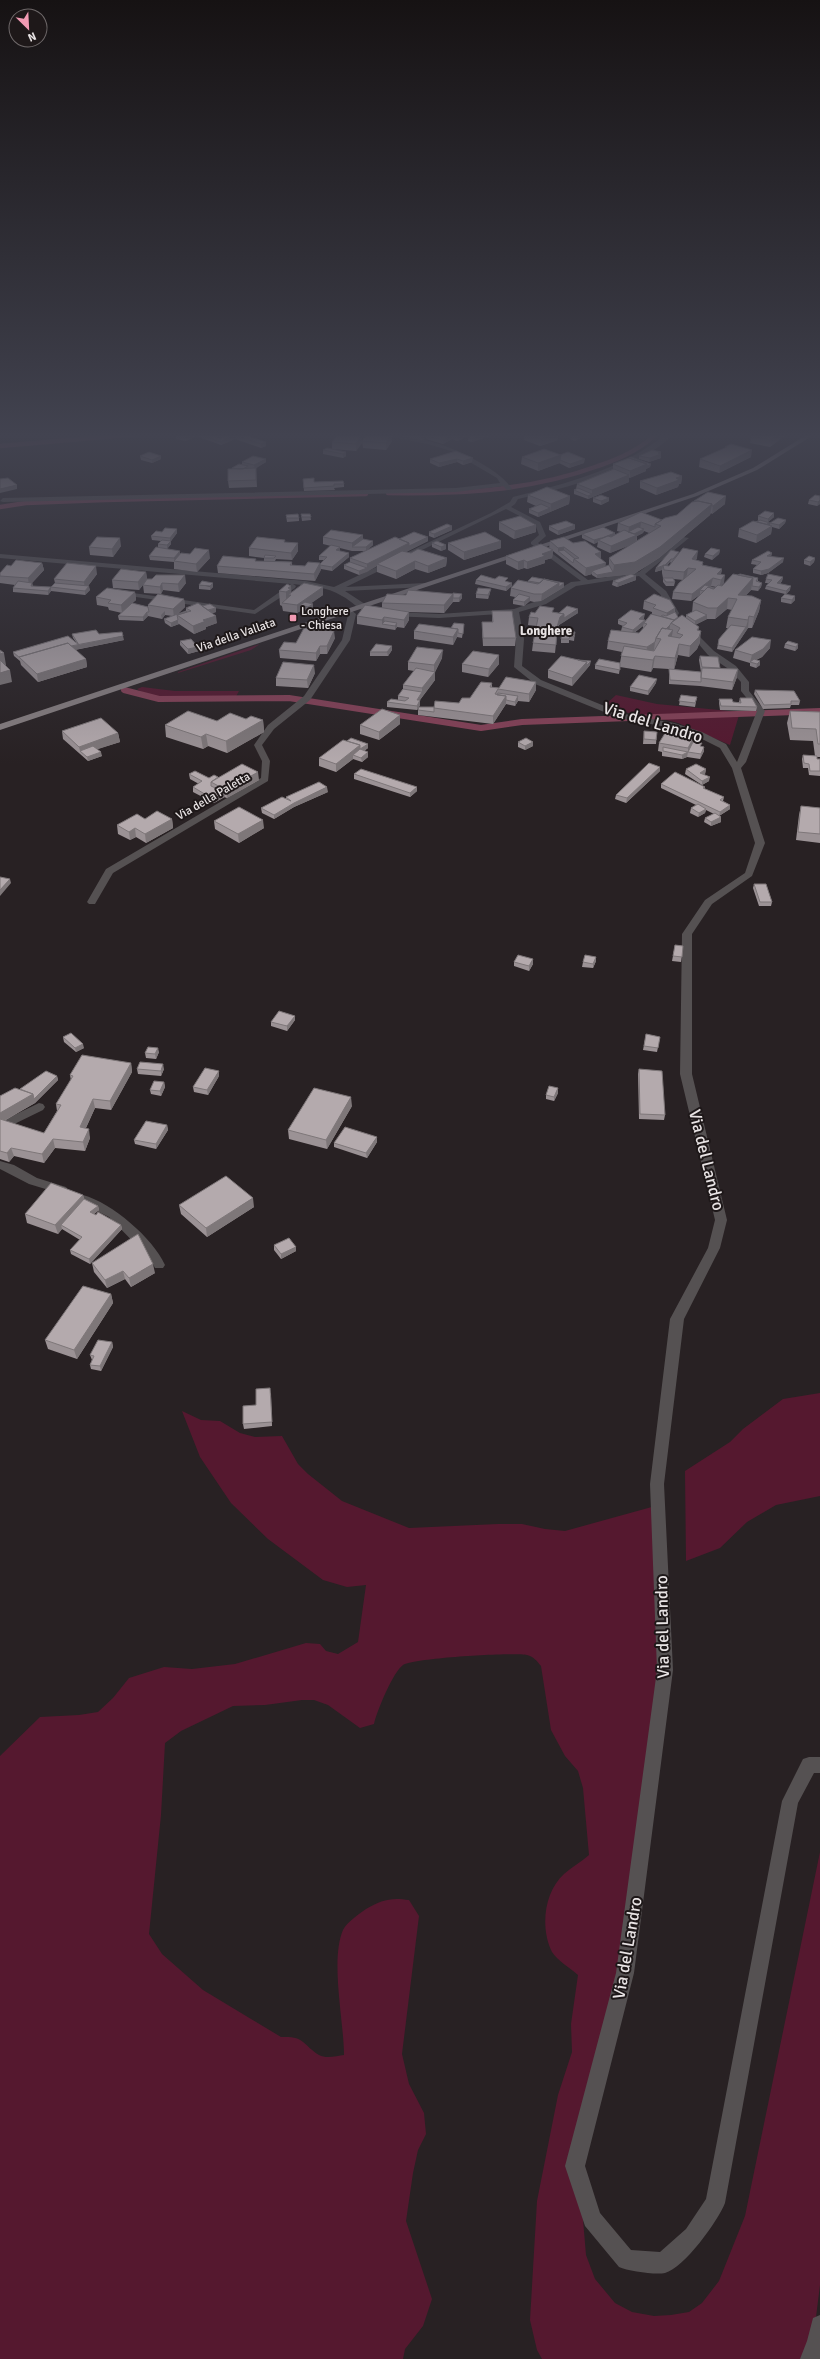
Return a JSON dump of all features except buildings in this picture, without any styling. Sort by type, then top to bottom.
[{"type":"main road","name":"Via della Vallata","points":[[0,727],[548,544]]},
{"type":"street","points":[[335,589],[429,544]]},
{"type":"street","points":[[535,544],[587,582]]},
{"type":"street","points":[[335,589],[352,598],[359,607],[370,612],[439,616],[515,611],[543,602],[574,584],[641,574],[678,544]]},
{"type":"street","points":[[0,556],[298,582],[335,589],[425,585]]},
{"type":"street","points":[[641,574],[663,593],[680,620],[690,628],[711,653],[733,668],[745,682],[745,691],[761,711],[742,762],[736,768]]},
{"type":"street","points":[[136,595],[255,612],[298,582]]},
{"type":"street","name":"Via della Paletta","points":[[92,902],[109,871],[265,779],[266,761],[258,745],[271,727],[307,698],[346,640],[352,614],[347,611]]},
{"type":"street","name":"Via del Landro","points":[[515,611],[520,639],[518,666],[538,682],[622,716],[674,726],[699,734],[723,746],[736,768],[760,843],[749,874],[708,902],[687,934],[686,1074],[722,1220],[714,1248],[677,1319],[657,1484],[666,1670],[625,1973],[575,2166],[592,2219],[626,2260],[664,2263],[693,2236],[715,2203],[790,1801],[809,1765],[820,1765]]},
{"type":"street","points":[[0,1127],[39,1107]]},
{"type":"street","points":[[0,1165],[10,1168],[32,1181],[69,1193],[113,1214],[155,1256],[159,1265]]},
{"type":"street","points":[[811,2359],[818,2341],[820,2325]]},
{"type":"shaded area","points":[[260,644],[251,650],[178,673],[178,672]]},
{"type":"shaded area","points":[[142,687],[175,691],[239,691],[234,700],[184,700],[157,697],[146,694],[137,689]]},
{"type":"shaded area","points":[[616,695],[657,704],[740,712],[730,745],[678,723],[651,716],[637,716],[605,705]]},
{"type":"shaded area","points":[[820,1393],[820,1496],[776,1505],[747,1522],[720,1548],[686,1561],[685,1471],[730,1442],[743,1429],[783,1399]]},
{"type":"shaded area","points":[[182,1411],[201,1420],[220,1421],[240,1433],[255,1437],[282,1436],[298,1464],[308,1474],[342,1501],[409,1528],[522,1524],[545,1529],[565,1531],[659,1505],[659,1746],[584,2153],[582,2208],[586,2255],[595,2279],[615,2303],[632,2312],[654,2316],[689,2312],[702,2303],[719,2281],[745,2216],[820,1852],[820,2285],[815,2325],[804,2359],[542,2359],[537,2350],[530,2320],[537,2201],[558,2095],[572,2052],[571,2024],[578,1975],[560,1961],[552,1952],[546,1932],[546,1911],[548,1900],[557,1882],[564,1874],[589,1855],[583,1788],[578,1771],[565,1756],[551,1730],[541,1666],[532,1657],[518,1654],[443,1658],[411,1662],[403,1665],[390,1683],[378,1710],[374,1724],[360,1728],[328,1705],[314,1700],[302,1700],[265,1705],[233,1706],[181,1731],[165,1743],[161,1815],[149,1934],[162,1954],[203,1990],[281,2037],[299,2039],[319,2055],[328,2057],[344,2055],[338,1974],[339,1943],[343,1930],[350,1921],[366,1909],[386,1900],[409,1900],[419,1916],[402,2054],[409,2084],[424,2113],[426,2134],[418,2150],[406,2221],[432,2299],[423,2326],[405,2349],[403,2359],[0,2359],[0,1756],[40,1717],[79,1715],[98,1712],[113,1698],[129,1678],[164,1667],[192,1669],[235,1664],[306,1643],[320,1644],[326,1651],[338,1654],[358,1642],[366,1585],[347,1587],[323,1580],[268,1539],[231,1503],[200,1457]]},
{"type":"waterway","points":[[124,690],[159,699],[289,698],[481,728],[522,722],[820,711]]},
{"type":"place","name":"Longhere - Chiesa","points":[[293,618]]},
{"type":"district","name":"Longhere","points":[[546,630]]}]
